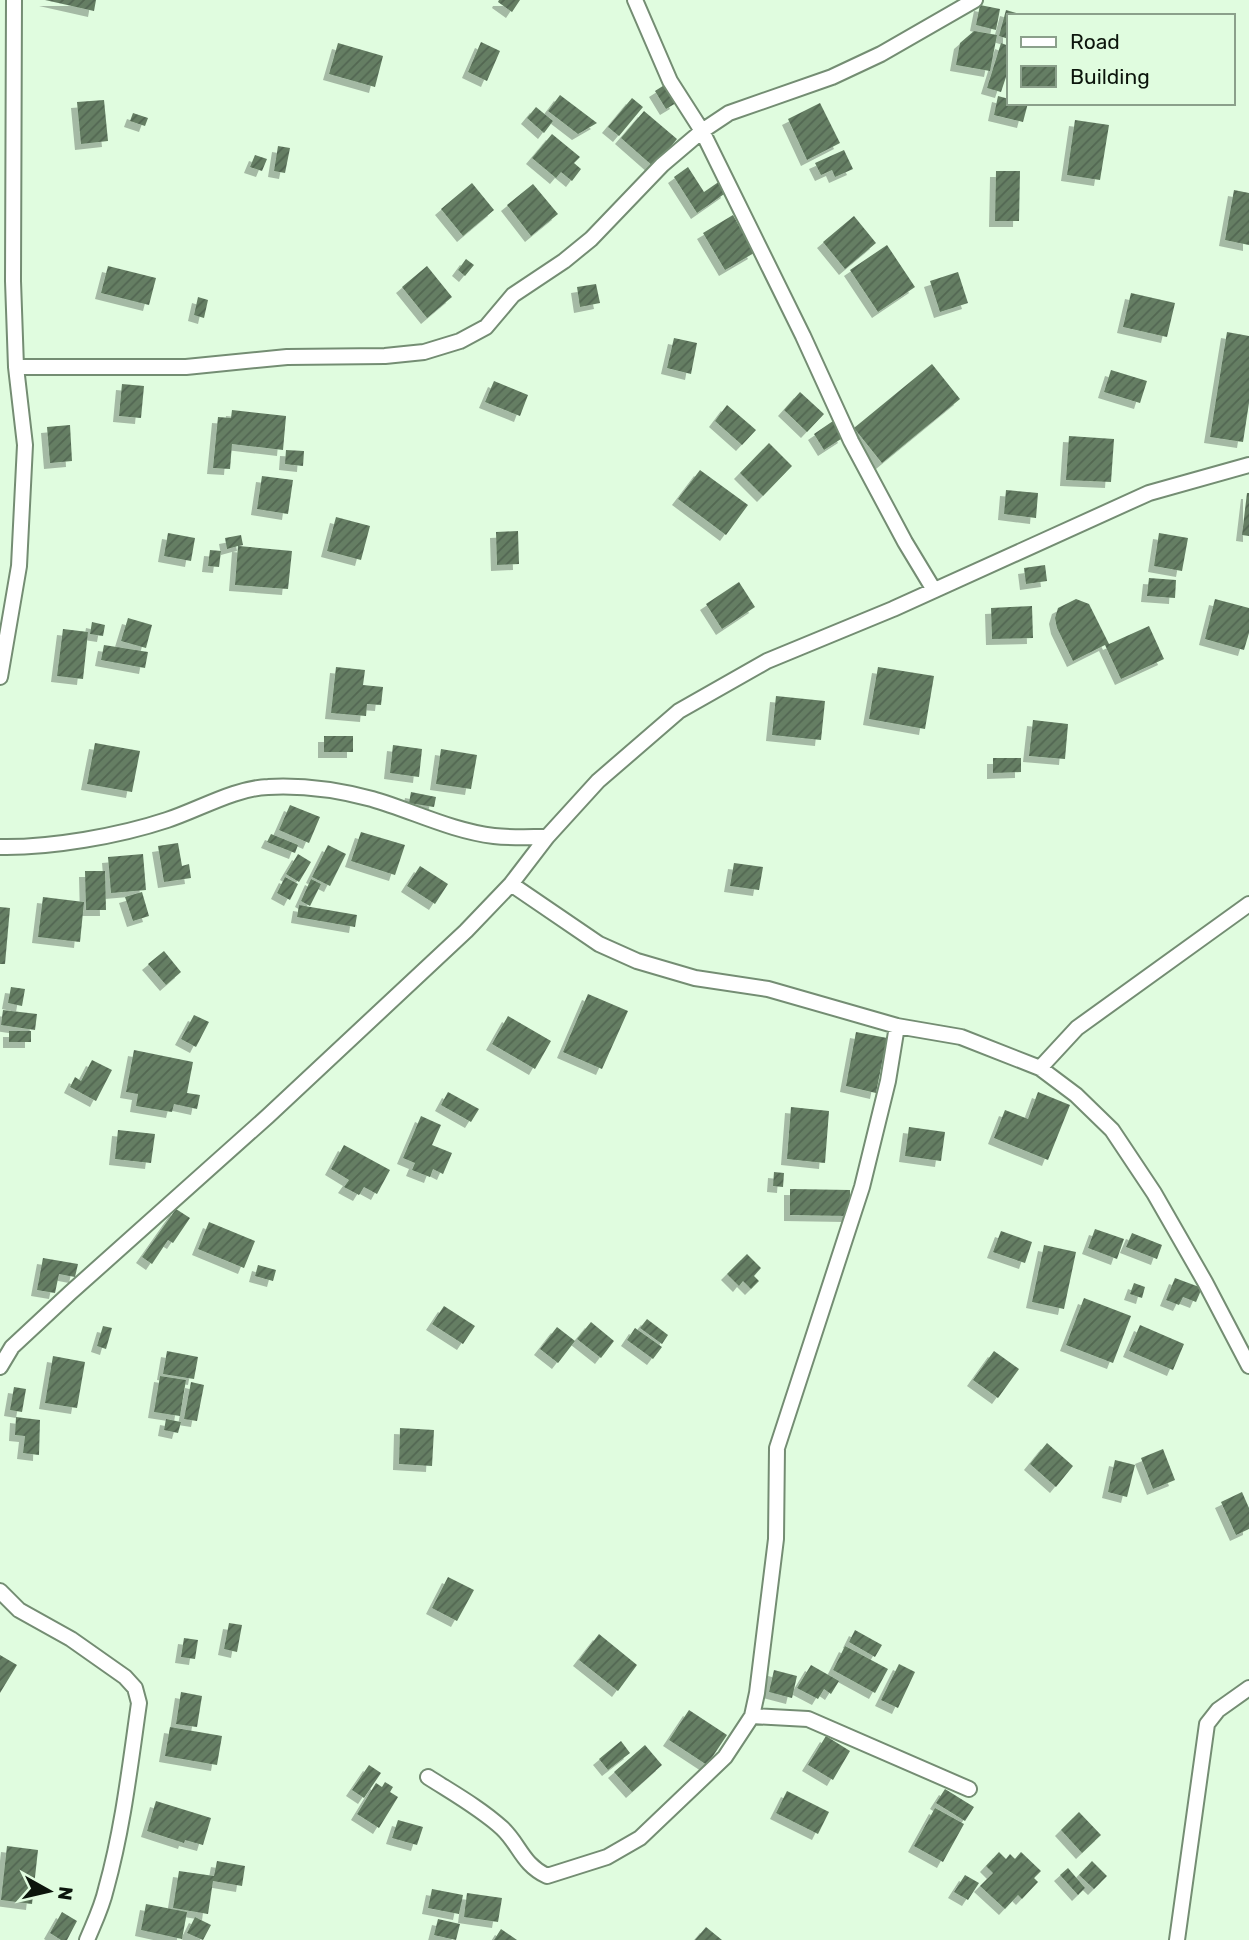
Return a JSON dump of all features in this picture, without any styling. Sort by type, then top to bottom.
[{"type":"street","points":[[0,677],[19,566],[25,445],[7,306],[14,0]]},
{"type":"street","points":[[635,0],[670,81],[702,131],[852,441],[905,542],[934,590]]},
{"type":"street","points":[[16,367],[186,367],[287,357],[385,356],[424,352],[460,341],[486,327],[513,295],[564,261],[591,239],[662,165],[702,131],[729,113],[832,77],[881,54],[975,0]]},
{"type":"street","points":[[0,1367],[12,1347],[268,1116],[466,931],[511,884],[598,781],[679,711],[767,661],[934,590],[1149,493],[1249,464]]},
{"type":"street","points":[[0,847],[29,848],[109,834],[165,821],[224,798],[263,787],[310,786],[373,800],[433,821],[494,836],[548,837]]},
{"type":"street","points":[[511,884],[599,944],[637,961],[695,978],[768,989],[897,1026],[961,1037],[1040,1068],[1076,1095],[1112,1130],[1154,1193],[1249,1366]]},
{"type":"street","points":[[1040,1068],[1077,1028],[1249,904]]},
{"type":"street","points":[[428,1777],[490,1817],[505,1831],[534,1870],[547,1876],[607,1857],[640,1838],[725,1757],[752,1716],[776,1539],[777,1448],[862,1187],[888,1081],[897,1026]]},
{"type":"street","points":[[0,1591],[19,1610],[104,1661],[125,1677],[135,1688],[139,1703],[124,1812],[106,1892],[87,1940]]},
{"type":"street","points":[[1177,1940],[1207,1724],[1218,1710],[1249,1688]]},
{"type":"street","points":[[752,1716],[808,1720],[969,1789]]},
{"type":"building","points":[[45,0],[96,0],[94,11]]},
{"type":"building","points":[[520,0],[512,12],[498,2]]},
{"type":"building","points":[[980,5],[1000,9],[996,30],[976,25]]},
{"type":"building","points":[[1006,10],[1020,14],[1007,14],[1007,38],[999,36]]},
{"type":"building","points":[[974,31],[997,35],[990,71],[956,65],[960,43]]},
{"type":"building","points":[[481,42],[500,51],[487,81],[468,72]]},
{"type":"building","points":[[338,43],[383,56],[375,87],[329,74]]},
{"type":"building","points":[[1001,43],[1007,45],[1007,74],[1001,92],[987,88]]},
{"type":"building","points":[[666,84],[676,103],[666,109],[655,91]]},
{"type":"building","points":[[560,95],[597,123],[578,134],[548,111]]},
{"type":"building","points":[[998,96],[1007,98],[1007,105],[1027,105],[1023,122],[994,115]]},
{"type":"building","points":[[632,98],[643,107],[619,136],[608,127]]},
{"type":"building","points":[[104,100],[108,141],[81,144],[77,102]]},
{"type":"building","points":[[820,103],[840,143],[807,160],[788,119]]},
{"type":"building","points":[[536,107],[553,121],[544,133],[527,118]]},
{"type":"building","points":[[644,111],[677,139],[654,167],[621,138]]},
{"type":"building","points":[[133,113],[148,118],[145,126],[130,121]]},
{"type":"building","points":[[1075,120],[1109,125],[1100,180],[1067,175]]},
{"type":"building","points":[[552,134],[580,157],[574,163],[581,169],[572,181],[561,172],[556,178],[532,158]]},
{"type":"building","points":[[278,146],[290,148],[285,173],[274,171]]},
{"type":"building","points":[[844,150],[853,169],[835,177],[832,170],[821,175],[815,163]]},
{"type":"building","points":[[255,155],[267,159],[262,171],[250,167]]},
{"type":"building","points":[[688,167],[704,192],[720,181],[727,192],[697,213],[674,177]]},
{"type":"building","points":[[996,171],[1020,171],[1019,221],[995,221]]},
{"type":"building","points":[[472,183],[494,210],[463,236],[441,209]]},
{"type":"building","points":[[533,184],[558,214],[531,236],[507,205]]},
{"type":"building","points":[[1234,190],[1249,193],[1249,245],[1225,240]]},
{"type":"building","points":[[733,215],[754,253],[725,270],[703,233]]},
{"type":"building","points":[[854,216],[876,243],[845,269],[823,242]]},
{"type":"building","points":[[887,245],[915,287],[878,312],[850,270]]},
{"type":"building","points":[[466,259],[474,265],[465,276],[458,270]]},
{"type":"building","points":[[108,266],[156,278],[149,305],[101,293]]},
{"type":"building","points":[[427,266],[452,297],[427,318],[402,287]]},
{"type":"building","points":[[958,272],[968,303],[940,312],[930,281]]},
{"type":"building","points":[[596,284],[600,303],[580,307],[577,287]]},
{"type":"building","points":[[1131,293],[1175,303],[1167,337],[1123,327]]},
{"type":"building","points":[[198,297],[208,300],[204,318],[194,315]]},
{"type":"building","points":[[1227,332],[1249,336],[1249,403],[1243,442],[1210,437]]},
{"type":"building","points":[[674,338],[697,343],[691,374],[667,368]]},
{"type":"building","points":[[932,364],[960,399],[882,463],[854,428]]},
{"type":"building","points":[[1111,370],[1147,381],[1140,403],[1104,392]]},
{"type":"building","points":[[494,381],[528,395],[520,416],[485,402]]},
{"type":"building","points":[[122,384],[144,386],[141,418],[119,416]]},
{"type":"building","points":[[800,392],[824,414],[807,432],[784,410]]},
{"type":"building","points":[[727,405],[756,430],[742,445],[715,421]]},
{"type":"building","points":[[232,410],[286,416],[283,450],[232,444],[230,469],[213,468],[218,417],[231,418]]},
{"type":"building","points":[[833,421],[844,437],[824,450],[814,434]]},
{"type":"building","points":[[70,425],[72,461],[50,463],[47,427]]},
{"type":"building","points":[[1069,436],[1114,439],[1111,482],[1066,480]]},
{"type":"building","points":[[769,443],[792,466],[763,496],[740,473]]},
{"type":"building","points":[[286,450],[304,451],[303,466],[285,464]]},
{"type":"building","points":[[700,470],[748,505],[726,535],[678,499]]},
{"type":"building","points":[[262,476],[293,480],[288,514],[257,509]]},
{"type":"building","points":[[1006,490],[1038,493],[1036,518],[1004,514]]},
{"type":"building","points":[[1249,493],[1249,536],[1242,535]]},
{"type":"building","points":[[336,517],[370,526],[361,560],[327,551]]},
{"type":"building","points":[[518,531],[519,564],[497,565],[496,532]]},
{"type":"building","points":[[168,533],[195,538],[191,561],[164,556]]},
{"type":"building","points":[[1159,533],[1188,538],[1182,571],[1154,566]]},
{"type":"building","points":[[241,535],[243,545],[239,546],[292,551],[288,589],[235,585],[238,546],[227,549],[225,538]]},
{"type":"building","points":[[210,550],[221,551],[219,567],[208,566]]},
{"type":"building","points":[[1045,565],[1047,581],[1026,584],[1024,568]]},
{"type":"building","points":[[1149,578],[1176,580],[1175,598],[1147,596]]},
{"type":"building","points":[[739,582],[755,607],[722,629],[706,604]]},
{"type":"building","points":[[1076,599],[1089,604],[1109,644],[1149,626],[1164,659],[1121,679],[1105,645],[1073,661],[1055,618],[1058,608]]},
{"type":"building","points":[[1215,599],[1249,608],[1249,633],[1244,650],[1205,639]]},
{"type":"building","points":[[1032,606],[1033,638],[992,639],[991,608]]},
{"type":"building","points":[[128,618],[152,625],[146,648],[121,641]]},
{"type":"building","points":[[92,622],[105,625],[103,636],[90,634]]},
{"type":"building","points":[[63,629],[88,632],[83,679],[57,676]]},
{"type":"building","points":[[104,645],[148,652],[145,668],[101,660]]},
{"type":"building","points":[[336,667],[365,670],[363,685],[383,687],[381,705],[367,704],[366,716],[331,713]]},
{"type":"building","points":[[878,667],[934,676],[925,729],[869,719]]},
{"type":"building","points":[[776,696],[825,701],[821,740],[772,735]]},
{"type":"building","points":[[1033,720],[1068,724],[1065,759],[1029,756]]},
{"type":"building","points":[[324,736],[353,736],[353,752],[324,752]]},
{"type":"building","points":[[95,743],[140,751],[132,792],[87,784]]},
{"type":"building","points":[[393,745],[422,749],[419,777],[390,773]]},
{"type":"building","points":[[441,749],[477,755],[471,789],[436,784]]},
{"type":"building","points":[[993,758],[1021,758],[1021,772],[993,773]]},
{"type":"building","points":[[411,792],[436,797],[434,807],[409,803]]},
{"type":"building","points":[[290,805],[320,817],[309,843],[279,830]]},
{"type":"building","points":[[361,832],[405,845],[395,875],[351,861]]},
{"type":"building","points":[[271,834],[298,845],[295,853],[267,842]]},
{"type":"building","points":[[178,843],[182,866],[189,864],[191,878],[164,882],[158,846]]},
{"type":"building","points":[[328,845],[346,854],[330,886],[312,877]]},
{"type":"building","points":[[143,854],[146,890],[111,893],[108,857]]},
{"type":"building","points":[[298,854],[311,862],[299,882],[286,874]]},
{"type":"building","points":[[734,863],[763,867],[759,890],[730,886]]},
{"type":"building","points":[[420,866],[448,884],[435,904],[407,886]]},
{"type":"building","points":[[85,871],[105,871],[106,910],[86,910]]},
{"type":"building","points":[[285,877],[298,884],[290,900],[277,893]]},
{"type":"building","points":[[311,879],[321,884],[310,906],[301,901]]},
{"type":"building","points":[[142,892],[149,916],[133,921],[125,897]]},
{"type":"building","points":[[43,897],[84,902],[80,942],[38,937]]},
{"type":"building","points":[[299,905],[357,915],[355,927],[297,917]]},
{"type":"building","points":[[0,907],[10,908],[5,964],[0,964]]},
{"type":"building","points":[[164,951],[181,972],[166,985],[148,964]]},
{"type":"building","points":[[11,987],[25,989],[22,1006],[8,1003]]},
{"type":"building","points":[[588,994],[628,1011],[602,1069],[563,1052]]},
{"type":"building","points":[[3,1010],[37,1014],[35,1030],[1,1025]]},
{"type":"building","points":[[194,1015],[209,1022],[196,1047],[181,1039]]},
{"type":"building","points":[[508,1016],[551,1041],[535,1069],[492,1044]]},
{"type":"building","points":[[9,1031],[31,1031],[31,1042],[9,1042]]},
{"type":"building","points":[[856,1032],[887,1038],[876,1093],[846,1086]]},
{"type":"building","points":[[134,1050],[193,1062],[187,1093],[200,1095],[197,1109],[174,1104],[172,1112],[136,1106],[138,1094],[126,1092]]},
{"type":"building","points":[[92,1060],[112,1070],[96,1101],[70,1087],[75,1077],[81,1081]]},
{"type":"building","points":[[448,1092],[479,1109],[471,1122],[441,1105]]},
{"type":"building","points":[[1038,1092],[1070,1105],[1048,1160],[994,1138],[1005,1110],[1028,1119]]},
{"type":"building","points":[[791,1107],[829,1111],[825,1163],[787,1159]]},
{"type":"building","points":[[421,1116],[441,1125],[432,1145],[452,1153],[443,1174],[433,1169],[430,1177],[412,1170],[415,1163],[403,1158]]},
{"type":"building","points":[[909,1127],[945,1132],[941,1161],[905,1156]]},
{"type":"building","points":[[118,1130],[155,1134],[151,1163],[115,1159]]},
{"type":"building","points":[[344,1145],[390,1170],[377,1194],[364,1187],[359,1195],[344,1187],[349,1180],[331,1169]]},
{"type":"building","points":[[774,1172],[784,1173],[783,1187],[773,1186]]},
{"type":"building","points":[[790,1189],[850,1190],[850,1216],[790,1215]]},
{"type":"building","points":[[176,1209],[190,1218],[173,1243],[168,1240],[152,1264],[142,1257]]},
{"type":"building","points":[[209,1222],[255,1241],[244,1268],[198,1249]]},
{"type":"building","points":[[1095,1229],[1124,1239],[1117,1259],[1088,1248]]},
{"type":"building","points":[[1001,1231],[1032,1242],[1025,1263],[993,1252]]},
{"type":"building","points":[[1132,1233],[1162,1245],[1157,1259],[1126,1247]]},
{"type":"building","points":[[1044,1245],[1076,1252],[1064,1309],[1032,1302]]},
{"type":"building","points":[[747,1254],[761,1268],[754,1276],[759,1281],[751,1289],[743,1281],[739,1286],[727,1274]]},
{"type":"building","points":[[43,1258],[78,1264],[75,1277],[59,1274],[55,1293],[37,1290]]},
{"type":"building","points":[[258,1265],[276,1270],[273,1281],[255,1276]]},
{"type":"building","points":[[1175,1278],[1202,1288],[1196,1302],[1183,1297],[1179,1305],[1166,1300]]},
{"type":"building","points":[[1134,1283],[1145,1287],[1142,1298],[1130,1294]]},
{"type":"building","points":[[1084,1298],[1131,1316],[1113,1363],[1066,1345]]},
{"type":"building","points":[[444,1306],[475,1326],[463,1344],[432,1324]]},
{"type":"building","points":[[647,1319],[668,1335],[662,1344],[640,1328]]},
{"type":"building","points":[[591,1322],[614,1341],[601,1358],[577,1339]]},
{"type":"building","points":[[1140,1325],[1184,1344],[1173,1370],[1129,1351]]},
{"type":"building","points":[[103,1326],[112,1328],[106,1349],[97,1346]]},
{"type":"building","points":[[557,1327],[575,1341],[558,1363],[540,1349]]},
{"type":"building","points":[[635,1328],[662,1347],[653,1359],[627,1340]]},
{"type":"building","points":[[167,1351],[198,1357],[194,1379],[163,1374]]},
{"type":"building","points":[[994,1351],[1019,1369],[998,1398],[973,1380]]},
{"type":"building","points":[[53,1356],[85,1362],[77,1408],[45,1403]]},
{"type":"building","points":[[160,1376],[186,1380],[180,1416],[154,1412]]},
{"type":"building","points":[[191,1382],[204,1385],[197,1421],[184,1419]]},
{"type":"building","points":[[14,1387],[26,1389],[22,1412],[10,1410]]},
{"type":"building","points":[[16,1417],[40,1420],[39,1455],[23,1453],[25,1436],[15,1435]]},
{"type":"building","points":[[166,1419],[181,1422],[178,1433],[164,1430]]},
{"type":"building","points":[[400,1428],[434,1430],[432,1466],[399,1464]]},
{"type":"building","points":[[1047,1443],[1073,1466],[1056,1487],[1030,1464]]},
{"type":"building","points":[[1163,1449],[1175,1480],[1153,1489],[1141,1458]]},
{"type":"building","points":[[1115,1460],[1135,1465],[1127,1497],[1108,1492]]},
{"type":"building","points":[[1242,1492],[1249,1508],[1249,1529],[1236,1535],[1221,1502]]},
{"type":"building","points":[[448,1577],[474,1590],[457,1621],[432,1608]]},
{"type":"building","points":[[229,1623],[242,1625],[237,1652],[224,1649]]},
{"type":"building","points":[[855,1630],[882,1645],[875,1657],[849,1642]]},
{"type":"building","points":[[599,1634],[637,1665],[618,1691],[579,1660]]},
{"type":"building","points":[[184,1638],[198,1640],[195,1659],[181,1657]]},
{"type":"building","points":[[845,1646],[888,1669],[875,1693],[833,1670]]},
{"type":"building","points":[[0,1655],[17,1665],[0,1693]]},
{"type":"building","points":[[899,1664],[915,1672],[898,1708],[881,1700]]},
{"type":"building","points":[[811,1665],[839,1681],[831,1694],[824,1689],[818,1699],[797,1688]]},
{"type":"building","points":[[774,1670],[797,1676],[792,1698],[769,1692]]},
{"type":"building","points":[[181,1692],[202,1696],[197,1727],[176,1724]]},
{"type":"building","points":[[689,1710],[727,1735],[707,1765],[669,1740]]},
{"type":"building","points":[[170,1727],[222,1736],[217,1765],[165,1756]]},
{"type":"building","points":[[826,1736],[850,1751],[833,1780],[808,1765]]},
{"type":"building","points":[[621,1741],[630,1753],[608,1770],[599,1759]]},
{"type":"building","points":[[645,1745],[662,1765],[632,1792],[614,1772]]},
{"type":"building","points":[[369,1765],[381,1773],[364,1798],[352,1790]]},
{"type":"building","points":[[385,1782],[393,1787],[390,1792],[398,1797],[379,1828],[357,1814],[376,1783],[382,1787]]},
{"type":"building","points":[[945,1789],[974,1807],[965,1821],[936,1803]]},
{"type":"building","points":[[787,1791],[829,1812],[818,1834],[776,1813]]},
{"type":"building","points":[[156,1801],[211,1818],[203,1845],[185,1840],[184,1843],[147,1831]]},
{"type":"building","points":[[935,1808],[964,1824],[943,1862],[914,1846]]},
{"type":"building","points":[[1079,1812],[1101,1835],[1082,1853],[1061,1830]]},
{"type":"building","points":[[398,1820],[423,1827],[417,1845],[392,1838]]},
{"type":"building","points":[[7,1846],[38,1850],[32,1904],[1,1900]]},
{"type":"building","points":[[999,1852],[1006,1859],[1010,1854],[1015,1859],[1021,1852],[1041,1871],[1034,1878],[1038,1882],[1022,1899],[1018,1895],[1005,1909],[980,1886],[993,1873],[986,1866]]},
{"type":"building","points":[[217,1861],[245,1866],[242,1886],[213,1881],[208,1914],[173,1908],[179,1871],[214,1876]]},
{"type":"building","points":[[1092,1861],[1107,1876],[1094,1889],[1079,1875]]},
{"type":"building","points":[[1068,1868],[1085,1888],[1078,1895],[1060,1875]]},
{"type":"building","points":[[965,1875],[979,1883],[968,1900],[954,1892]]},
{"type":"building","points":[[432,1889],[463,1895],[459,1914],[428,1908]]},
{"type":"building","points":[[467,1893],[502,1898],[498,1922],[464,1917]]},
{"type":"building","points":[[146,1904],[187,1912],[182,1939],[141,1930]]},
{"type":"building","points":[[62,1912],[77,1921],[67,1940],[61,1940],[50,1933]]},
{"type":"building","points":[[195,1917],[211,1925],[203,1940],[187,1933]]},
{"type":"building","points":[[438,1919],[460,1924],[456,1940],[434,1935]]},
{"type":"building","points":[[706,1927],[722,1940],[695,1940]]},
{"type":"building","points":[[501,1929],[517,1940],[494,1940]]}]
